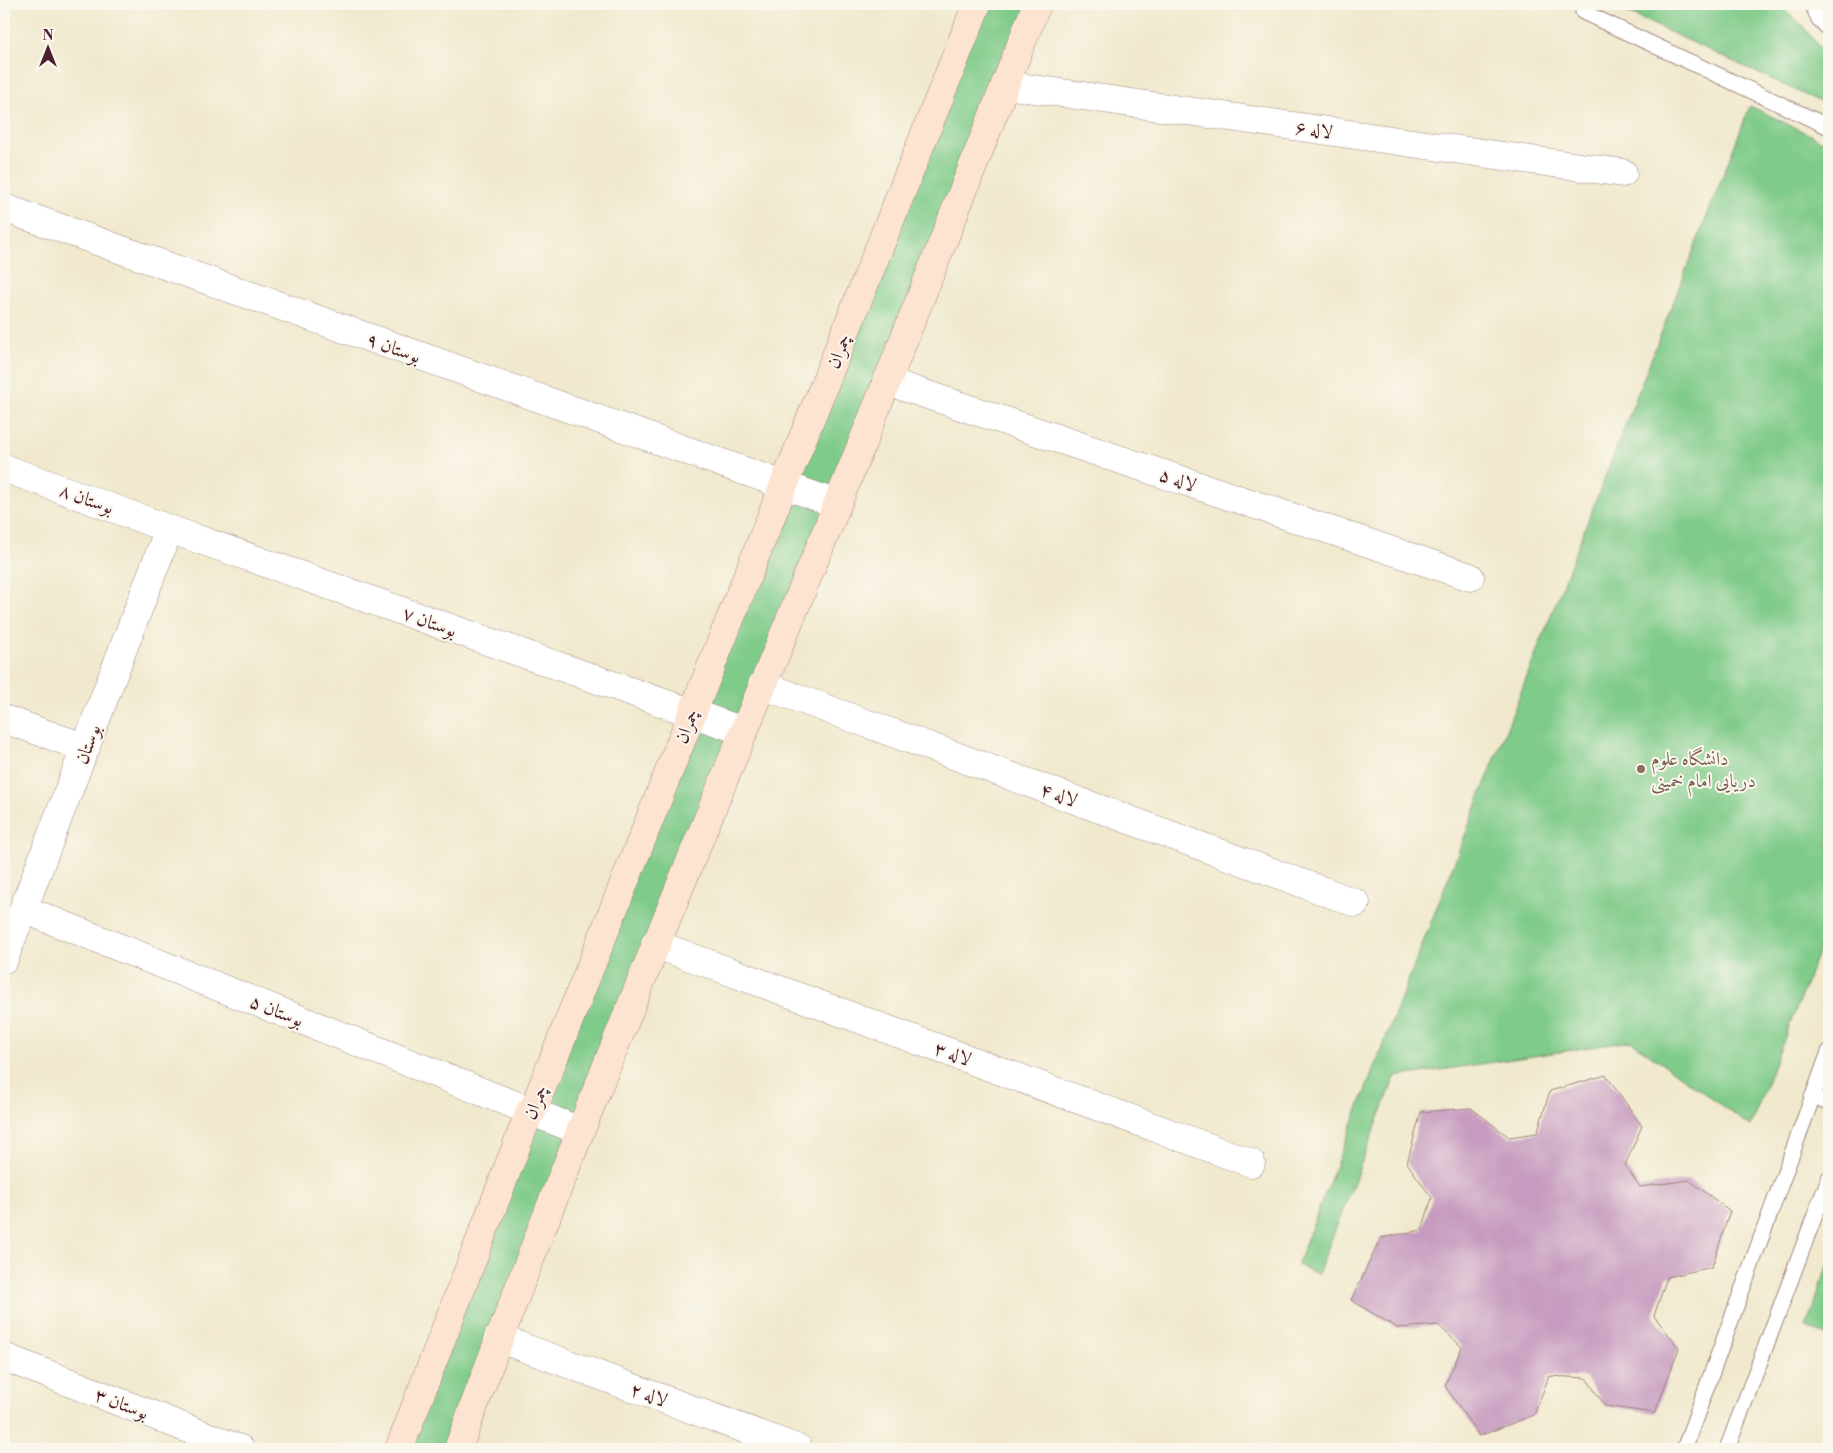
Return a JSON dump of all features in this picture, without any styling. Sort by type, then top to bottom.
[{"type":"street","name":"چمران","points":[[399,1449],[530,1111],[533,1110],[691,714],[785,486],[977,4]]},
{"type":"street","points":[[458,1449],[498,1338],[580,1131],[742,731],[837,504],[1037,4]]},
{"type":"street","name":"لاله ۶","points":[[1005,85],[1622,172]]},
{"type":"street","name":"بوستان ۹","points":[[4,208],[837,504]]},
{"type":"street","name":"لاله ۵","points":[[886,381],[1470,577]]},
{"type":"street","name":"بوستان ۸","points":[[4,468],[169,528]]},
{"type":"street","name":"بوستان ۷","points":[[169,528],[742,731]]},
{"type":"street","name":"بوستان","points":[[4,959],[169,528]]},
{"type":"street","name":"لاله ۴","points":[[762,685],[1356,903]]},
{"type":"street","points":[[4,719],[86,748]]},
{"type":"street","name":"بوستان ۵","points":[[23,909],[580,1131]]},
{"type":"street","name":"لاله ۳","points":[[656,944],[1251,1163]]},
{"type":"street","name":"لاله ۲","points":[[498,1338],[799,1449]]},
{"type":"street","name":"بوستان ۳","points":[[4,1357],[240,1449]]},
{"type":"lane","points":[[1586,4],[1583,12],[1829,127]]},
{"type":"lane","points":[[1812,4],[1819,19],[1829,29]]},
{"type":"lane","points":[[1684,1449],[1829,1052]]},
{"type":"lane","points":[[1812,1097],[1829,1103]]},
{"type":"lane","points":[[1727,1449],[1829,1178]]},
{"type":"green space","points":[[981,4],[1033,4],[835,499],[789,484]]},
{"type":"green space","points":[[1609,4],[1777,4],[1802,25],[1829,60],[1829,106]]},
{"type":"green space","points":[[1750,106],[1829,144],[1829,925],[1750,1126],[1631,1041],[1395,1077],[1318,1274],[1297,1265]]},
{"type":"green space","points":[[787,490],[832,506],[741,728],[696,712]]},
{"type":"green space","points":[[693,716],[738,732],[579,1128],[533,1110]]},
{"type":"green space","points":[[532,1117],[576,1133],[456,1449],[403,1449]]},
{"type":"green space","points":[[1829,1262],[1829,1336],[1806,1327]]},
{"type":"building","points":[[1606,1075],[1642,1126],[1625,1165],[1640,1187],[1689,1180],[1730,1211],[1712,1267],[1667,1277],[1654,1316],[1679,1348],[1655,1413],[1605,1406],[1586,1378],[1549,1376],[1534,1415],[1479,1436],[1445,1386],[1462,1347],[1438,1325],[1397,1328],[1351,1300],[1381,1238],[1422,1230],[1432,1198],[1407,1163],[1421,1112],[1471,1108],[1509,1137],[1537,1133],[1550,1091]]},
{"type":"place","name":"دانشگاه علوم دریایی امام خمینی","points":[[1641,769]]}]
